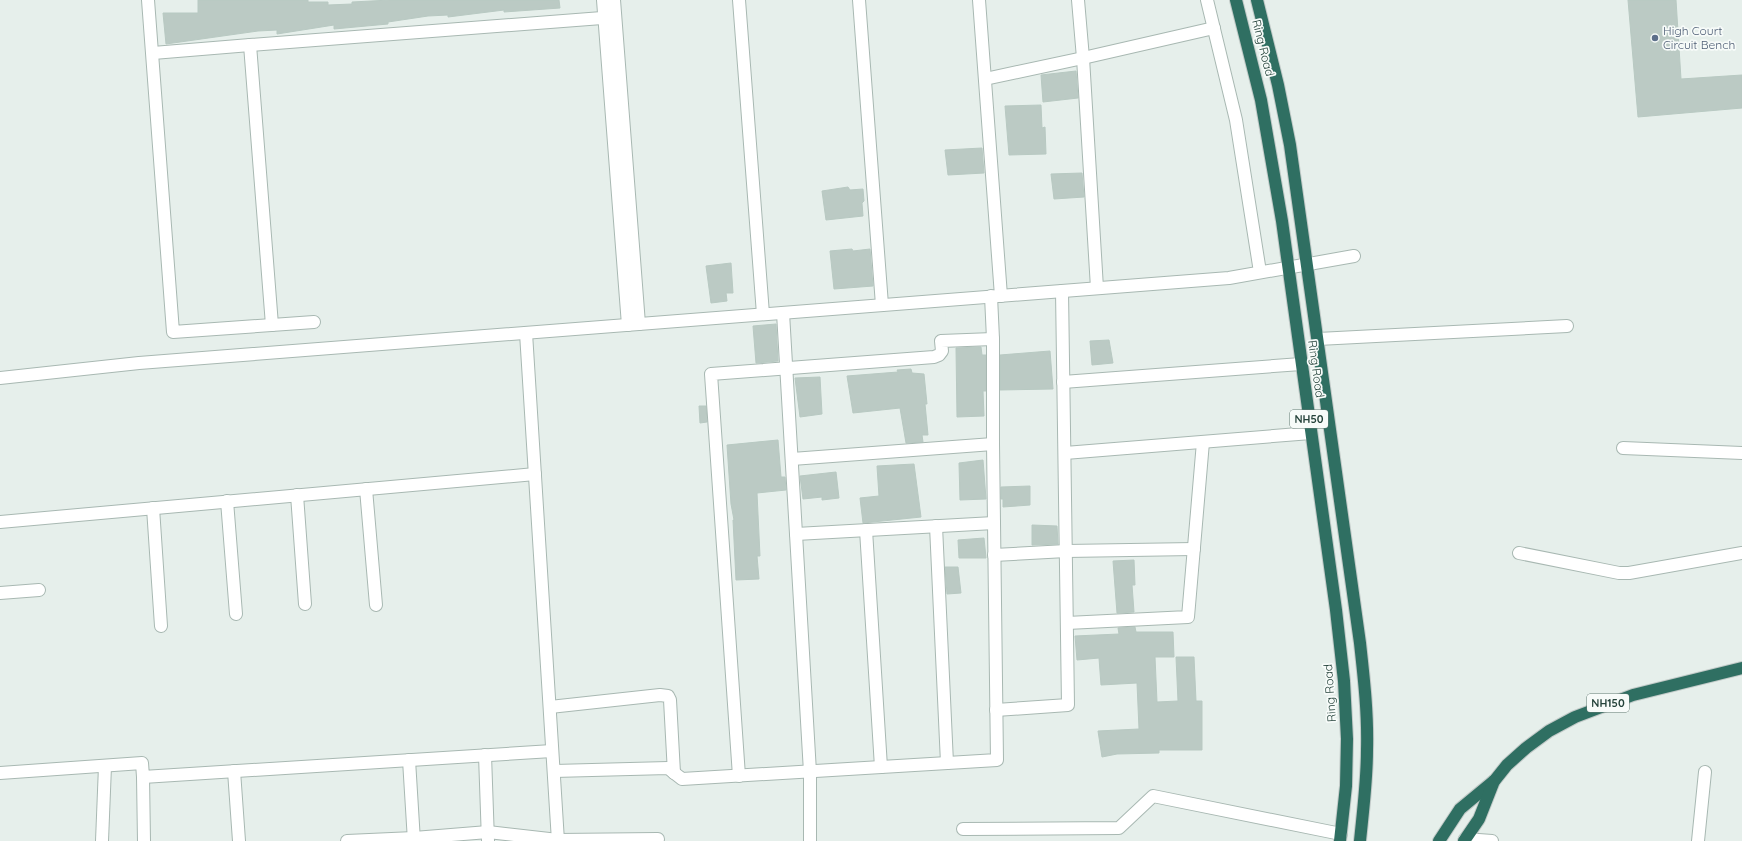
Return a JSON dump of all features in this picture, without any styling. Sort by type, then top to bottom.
[{"type":"highway","name":"Ring Road","points":[[1236,0],[1261,100],[1282,221],[1336,610],[1344,681],[1348,739],[1346,786],[1340,837]]},
{"type":"highway","name":"Ring Road","points":[[1257,0],[1278,85],[1290,145],[1308,264],[1360,643],[1366,699],[1367,750],[1365,799],[1360,841]]},
{"type":"highway","name":"NH150","points":[[1439,841],[1460,809],[1495,780],[1507,764],[1549,731],[1575,717],[1633,695],[1742,668]]},
{"type":"highway","name":"NH150","points":[[1465,840],[1479,820],[1495,780]]},
{"type":"street","points":[[148,0],[173,332],[314,322]]},
{"type":"street","points":[[603,0],[610,17]]},
{"type":"street","points":[[614,0],[610,17],[634,324]]},
{"type":"street","points":[[739,0],[763,314]]},
{"type":"street","points":[[859,0],[882,305]]},
{"type":"street","points":[[554,771],[668,768],[682,779],[997,760],[993,444],[993,339],[996,296],[985,79],[979,0]]},
{"type":"street","points":[[1078,0],[1097,288]]},
{"type":"street","points":[[1207,0],[1236,120],[1260,272]]},
{"type":"street","points":[[153,53],[250,44],[610,17]]},
{"type":"street","points":[[985,79],[1214,28]]},
{"type":"street","points":[[250,44],[272,325]]},
{"type":"street","points":[[0,378],[139,363],[1229,278],[1354,256]]},
{"type":"street","points":[[996,710],[1068,705],[1062,291]]},
{"type":"street","points":[[783,313],[810,772],[810,841]]},
{"type":"street","points":[[1318,339],[1567,326]]},
{"type":"street","points":[[526,333],[558,840]]},
{"type":"street","points":[[739,776],[711,374],[934,357],[939,355],[942,351],[941,341],[993,339]]},
{"type":"street","points":[[1063,382],[1301,364]]},
{"type":"street","points":[[1064,453],[1311,433]]},
{"type":"street","points":[[1067,623],[1188,617],[1203,442]]},
{"type":"street","points":[[792,459],[993,444]]},
{"type":"street","points":[[1623,448],[1742,454]]},
{"type":"street","points":[[0,522],[535,474]]},
{"type":"street","points":[[366,489],[376,605]]},
{"type":"street","points":[[296,495],[304,604]]},
{"type":"street","points":[[227,501],[236,614]]},
{"type":"street","points":[[153,508],[162,626]]},
{"type":"street","points":[[796,534],[994,523]]},
{"type":"street","points":[[936,526],[947,763]]},
{"type":"street","points":[[866,530],[881,767]]},
{"type":"street","points":[[994,555],[1066,551],[1194,549]]},
{"type":"street","points":[[1520,552],[1619,573],[1629,573],[1742,553]]},
{"type":"street","points":[[0,593],[39,590]]},
{"type":"street","points":[[550,707],[660,695],[668,696],[670,700],[674,773]]},
{"type":"street","points":[[143,776],[552,751]]},
{"type":"street","points":[[485,755],[488,836]]},
{"type":"street","points":[[409,760],[414,840]]},
{"type":"street","points":[[0,773],[142,763],[144,841]]},
{"type":"street","points":[[102,841],[105,766]]},
{"type":"street","points":[[234,771],[239,841]]},
{"type":"street","points":[[1698,841],[1705,772]]},
{"type":"street","points":[[963,829],[1119,828],[1153,796],[1340,837]]},
{"type":"street","points":[[347,841],[414,840],[488,836],[558,840],[658,839]]},
{"type":"street","points":[[1465,840],[1492,841]]},
{"type":"building","points":[[198,0],[308,0],[308,2],[328,2],[328,5],[390,0],[559,0],[560,8],[504,12],[504,10],[448,17],[448,15],[428,16],[388,22],[388,24],[334,29],[334,25],[277,34],[277,30],[258,31],[166,44],[163,13],[198,13]]},
{"type":"building","name":"High Court Circuit Bench","points":[[1628,0],[1676,0],[1681,79],[1742,75],[1742,108],[1638,117]]},
{"type":"building","points":[[1076,71],[1078,98],[1043,102],[1041,75]]},
{"type":"building","points":[[1041,105],[1042,128],[1045,127],[1046,154],[1009,155],[1005,106]]},
{"type":"building","points":[[982,148],[984,173],[948,175],[945,150]]},
{"type":"building","points":[[1082,173],[1084,197],[1054,199],[1051,174]]},
{"type":"building","points":[[848,187],[850,190],[863,189],[863,216],[826,220],[822,191]]},
{"type":"building","points":[[852,249],[853,251],[870,249],[873,286],[834,289],[830,251]]},
{"type":"building","points":[[731,263],[733,293],[726,293],[727,301],[711,303],[706,266]]},
{"type":"building","points":[[776,324],[778,361],[756,363],[753,326]]},
{"type":"building","points":[[1109,340],[1113,363],[1092,365],[1090,341]]},
{"type":"building","points":[[981,347],[982,355],[986,355],[986,391],[983,391],[984,416],[957,417],[956,348]]},
{"type":"building","points":[[1050,351],[1053,389],[1000,390],[1000,355]]},
{"type":"building","points":[[911,369],[912,373],[924,374],[928,435],[922,435],[923,442],[906,443],[900,408],[853,413],[847,376],[898,372],[897,370]]},
{"type":"building","points":[[820,377],[822,414],[800,417],[795,378]]},
{"type":"building","points":[[699,406],[706,406],[707,422],[700,423]]},
{"type":"building","points":[[778,440],[781,477],[785,477],[786,490],[757,493],[760,556],[757,556],[759,579],[736,580],[734,520],[731,504],[727,445]]},
{"type":"building","points":[[983,460],[986,499],[960,500],[959,463]]},
{"type":"building","points":[[914,464],[921,517],[863,523],[860,498],[879,496],[877,466]]},
{"type":"building","points":[[836,472],[839,498],[822,500],[822,497],[803,499],[800,476]]},
{"type":"building","points":[[1030,486],[1030,505],[1003,507],[1001,487]]},
{"type":"building","points":[[1032,525],[1057,526],[1058,544],[1032,545]]},
{"type":"building","points":[[984,538],[986,558],[959,558],[958,540]]},
{"type":"building","points":[[1134,560],[1135,585],[1132,585],[1134,612],[1117,613],[1113,561]]},
{"type":"building","points":[[945,567],[958,567],[961,593],[947,594]]},
{"type":"building","points":[[1135,627],[1136,632],[1173,632],[1174,657],[1155,657],[1157,702],[1178,701],[1176,657],[1194,657],[1196,701],[1202,701],[1202,750],[1159,750],[1159,753],[1117,754],[1102,757],[1098,731],[1139,729],[1137,683],[1101,685],[1099,658],[1077,660],[1075,636],[1119,634],[1118,628]]},
{"type":"place","name":"High Court Circuit Bench","points":[[1655,38]]}]
